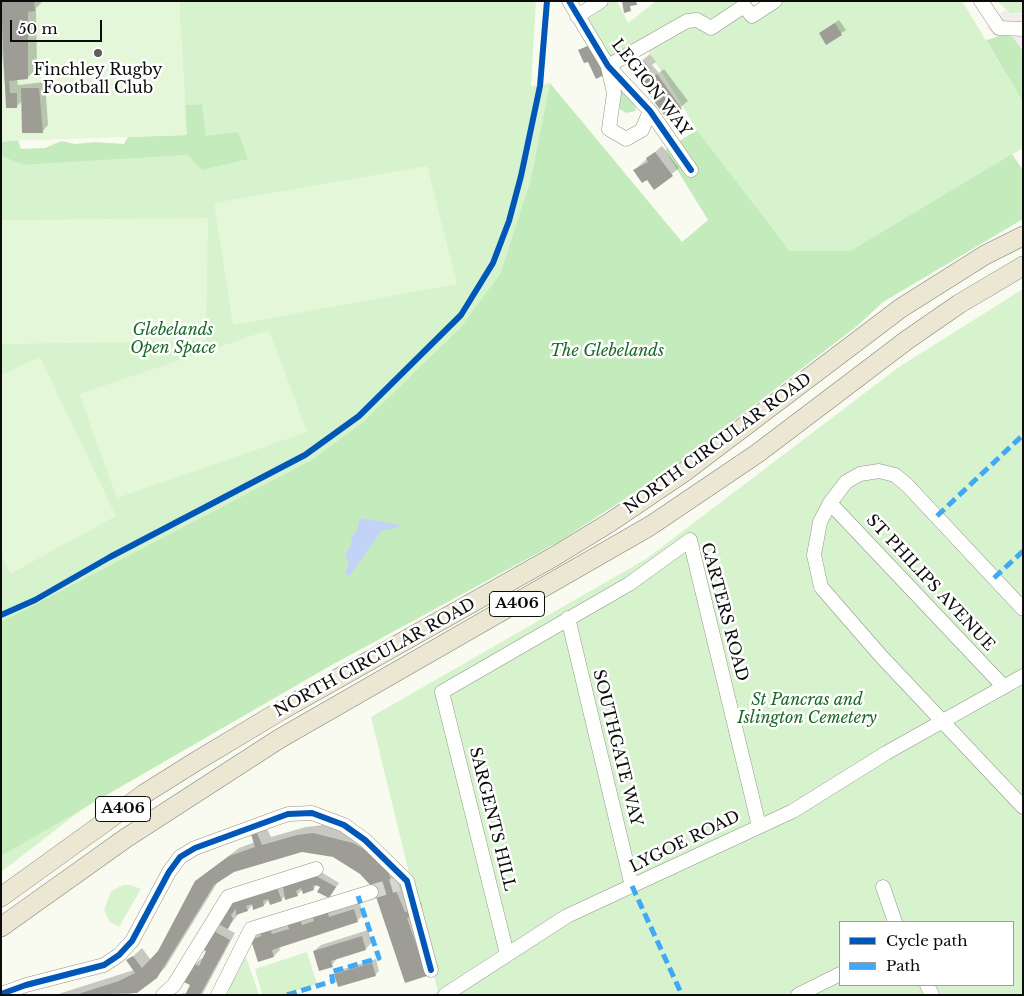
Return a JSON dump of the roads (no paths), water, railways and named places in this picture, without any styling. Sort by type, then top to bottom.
[{"type":"highway","name":"NORTH CIRCULAR ROAD","points":[[1,897],[144,794],[280,710],[555,556],[609,523],[683,473],[901,308],[985,255],[1023,236]]},
{"type":"highway","name":"NORTH CIRCULAR ROAD","points":[[1,927],[126,838],[279,739],[650,526],[758,453],[914,335],[980,291],[1023,266]]},
{"type":"highway","name":"A406","points":[[1,887],[53,858]]},
{"type":"street","name":"LEGION WAY","points":[[569,1],[608,66],[650,111],[691,170]]},
{"type":"street","points":[[577,16],[601,1]]},
{"type":"street","points":[[650,111],[642,130],[626,139],[609,129],[614,92],[608,66],[687,21],[697,20],[711,28],[744,6],[752,16],[776,1]]},
{"type":"street","points":[[981,1],[993,19],[1010,22],[1021,30]]},
{"type":"street","points":[[1023,609],[913,491],[895,475],[879,471],[860,474],[846,482],[830,502],[820,522],[815,538],[814,555],[821,587],[1023,808]]},
{"type":"street","name":"ST PHILIPS AVENUE","points":[[830,502],[1004,687]]},
{"type":"street","name":"CARTERS ROAD","points":[[442,692],[629,584],[690,540],[759,826]]},
{"type":"street","name":"SOUTHGATE WAY","points":[[568,618],[632,886]]},
{"type":"street","name":"LYGOE ROAD","points":[[445,995],[567,916],[793,811],[886,753],[1023,676]]},
{"type":"street","name":"SARGENTS HILL","points":[[442,692],[507,954]]},
{"type":"street","points":[[1,994],[26,985],[104,964],[120,955],[132,941],[169,872],[180,857],[195,848],[288,814],[312,813],[344,825],[365,840],[402,883],[431,970]]},
{"type":"street","points":[[163,995],[174,985],[228,897],[316,869]]},
{"type":"street","points":[[883,888],[895,921]]},
{"type":"street","points":[[220,993],[251,929],[371,892]]},
{"type":"street","points":[[798,995],[839,974]]},
{"type":"water","points":[[360,518],[396,524],[400,527],[381,531],[349,577],[345,573],[349,563],[345,555],[352,543],[351,538],[357,530]]},
{"type":"tunnel","points":[[371,892],[398,884]]},
{"type":"place","name":"Finchley Rugby Football Club","points":[[98,53]]},
{"type":"park label","name":"Glebelands Open Space","points":[[173,339]]},
{"type":"park label","name":"The Glebelands","points":[[607,351]]},
{"type":"park label","name":"St Pancras and Islington Cemetery","points":[[807,709]]}]
